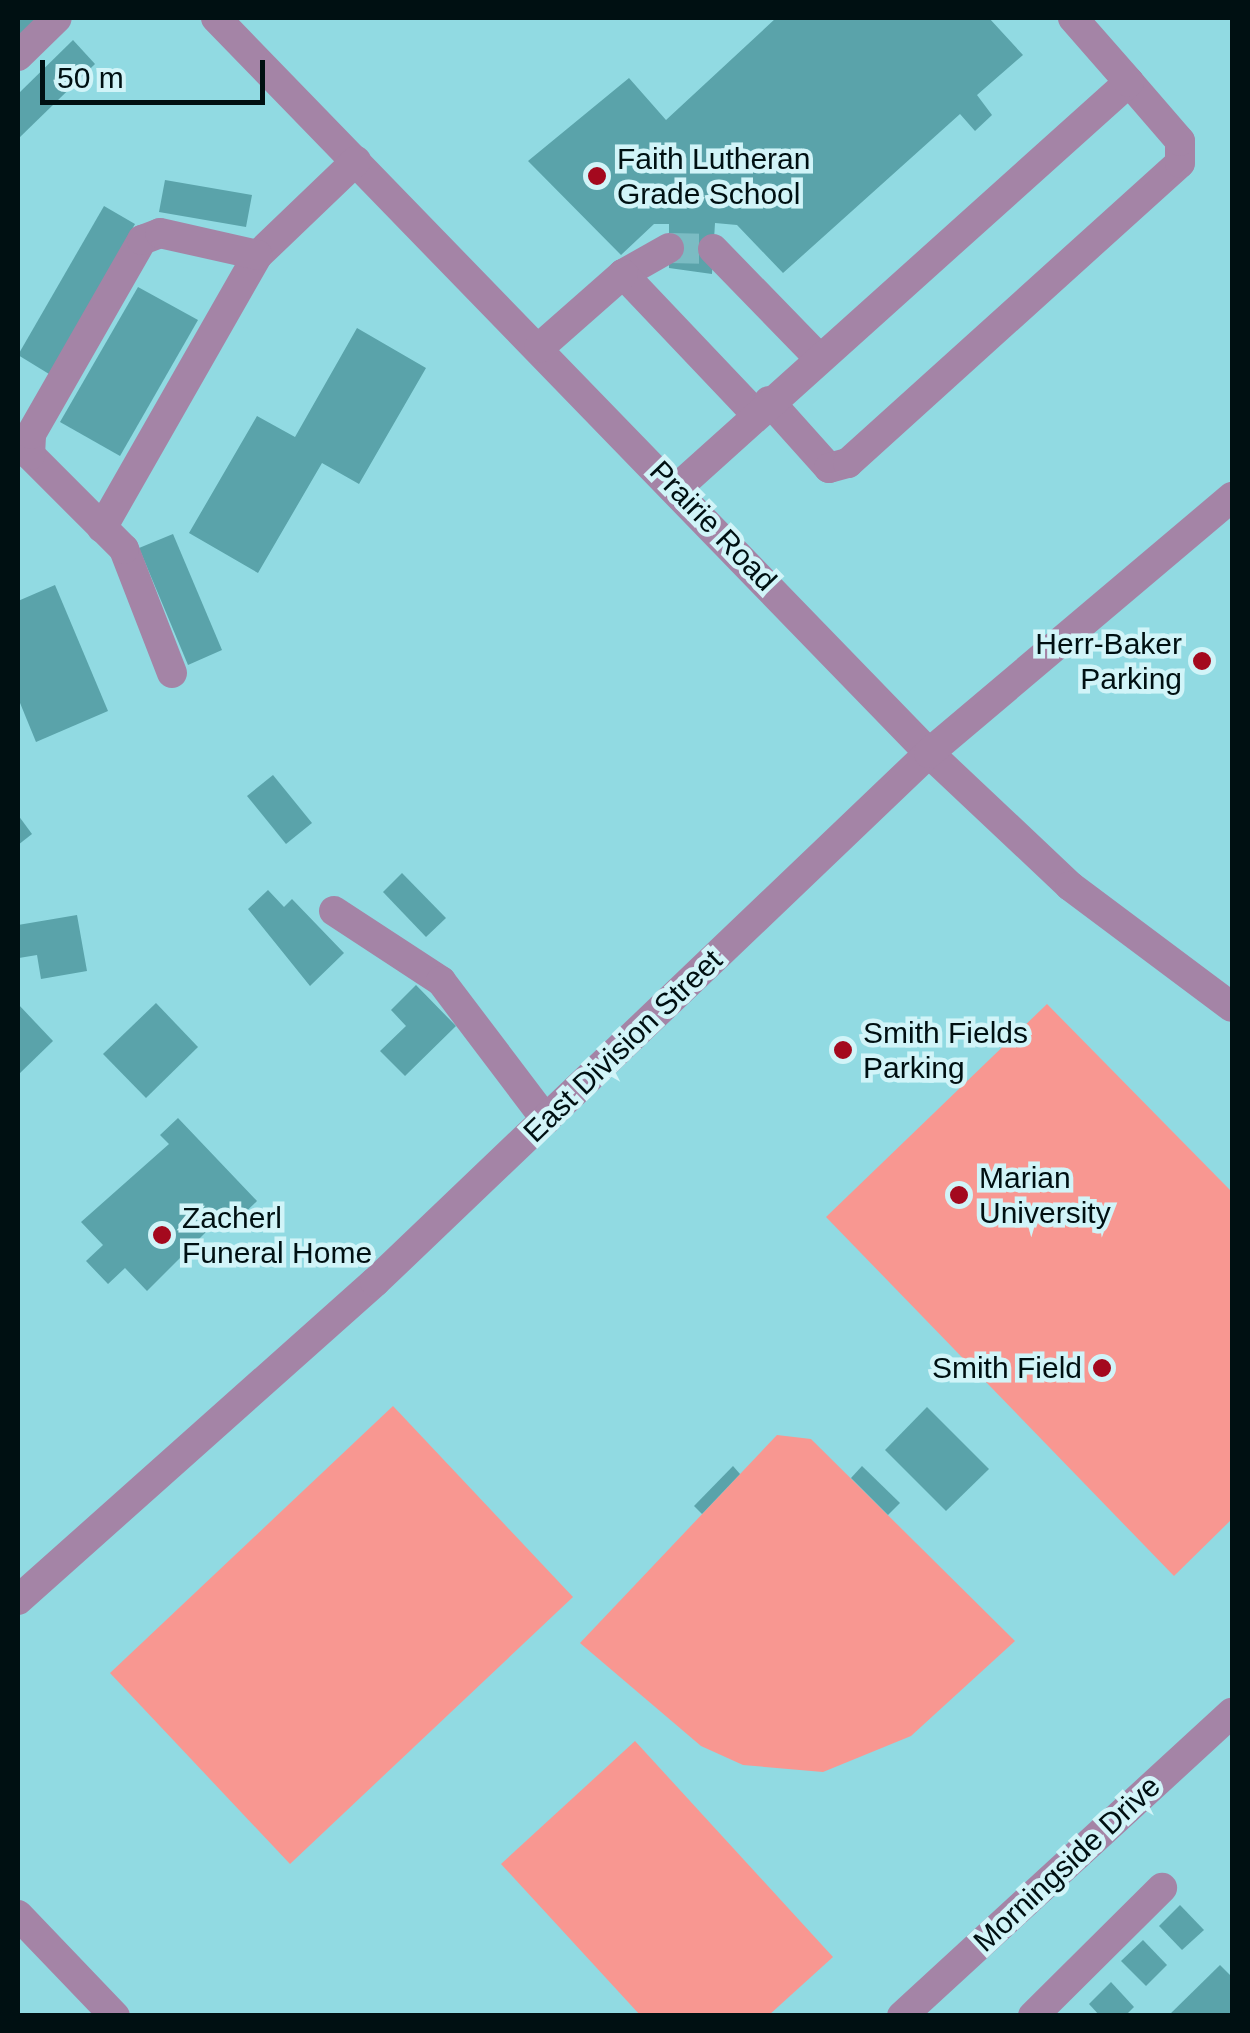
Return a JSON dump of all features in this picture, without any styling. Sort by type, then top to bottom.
[{"type":"street","points":[[18,56],[57,18]]},
{"type":"street","points":[[623,274],[829,468],[848,463],[1180,163],[1180,141],[1073,18]]},
{"type":"street","name":"Prairie Road","points":[[228,21],[356,161],[930,753],[1070,886],[1232,1007]]},
{"type":"street","points":[[676,488],[1129,82]]},
{"type":"street","points":[[102,528],[258,255],[356,161]]},
{"type":"street","points":[[172,674],[139,581],[102,528],[30,455],[50,402],[142,240],[160,233],[258,255]]},
{"type":"street","points":[[540,348],[623,274],[669,248]]},
{"type":"street","points":[[714,248],[819,358]]},
{"type":"street","name":"East Division Street","points":[[18,1600],[546,1120],[930,753],[1232,497]]},
{"type":"street","points":[[334,911],[440,981],[546,1120]]},
{"type":"street","name":"Morningside Drive","points":[[902,2016],[1232,1713]]},
{"type":"street","points":[[1033,2016],[1162,1888]]},
{"type":"street","points":[[18,1915],[114,2016]]},
{"type":"shaded area","name":"Smith Field","points":[[1047,1004],[1232,1192],[1232,1519],[1174,1576],[826,1217]]},
{"type":"shaded area","points":[[393,1406],[573,1597],[290,1864],[110,1673]]},
{"type":"shaded area","points":[[777,1435],[811,1439],[1015,1641],[911,1736],[823,1772],[743,1765],[701,1746],[580,1643]]},
{"type":"shaded area","points":[[635,1741],[833,1957],[769,2015],[640,2015],[501,1864]]},
{"type":"building","points":[[18,18],[40,18],[20,37]]},
{"type":"building","name":"Faith Lutheran Grade School","points":[[776,18],[989,18],[1023,55],[977,95],[992,115],[975,131],[960,114],[783,273],[737,225],[715,223],[712,274],[669,268],[669,224],[654,224],[621,255],[528,161],[629,78],[666,120]]},
{"type":"building","points":[[73,40],[95,64],[18,139],[18,94]]},
{"type":"building","points":[[165,180],[252,195],[246,227],[159,212]]},
{"type":"building","points":[[104,206],[135,224],[49,374],[18,355]]},
{"type":"building","points":[[138,287],[198,320],[120,456],[60,422]]},
{"type":"building","points":[[357,328],[426,368],[359,484],[322,463],[258,573],[189,533],[257,416],[295,437]]},
{"type":"building","points":[[173,534],[222,650],[188,665],[139,548]]},
{"type":"building","points":[[55,585],[108,711],[36,742],[18,698],[18,601]]},
{"type":"building","points":[[273,775],[312,823],[286,844],[247,796]]},
{"type":"building","points":[[18,815],[32,834],[18,845]]},
{"type":"building","points":[[402,873],[446,918],[426,937],[383,892]]},
{"type":"building","points":[[268,890],[284,907],[292,899],[344,953],[310,986],[248,909]]},
{"type":"building","points":[[77,915],[87,971],[41,979],[37,955],[19,958],[18,925]]},
{"type":"building","points":[[416,985],[456,1026],[405,1076],[380,1051],[406,1026],[391,1010]]},
{"type":"building","points":[[156,1003],[198,1047],[146,1098],[103,1054]]},
{"type":"building","points":[[18,1004],[53,1041],[18,1075]]},
{"type":"building","points":[[178,1118],[257,1201],[230,1227],[221,1217],[147,1291],[125,1268],[108,1284],[86,1261],[103,1245],[81,1222],[169,1144],[160,1135]]},
{"type":"building","points":[[927,1407],[989,1469],[946,1511],[885,1450]]},
{"type":"building","points":[[733,1466],[740,1474],[702,1514],[694,1506]]},
{"type":"building","points":[[862,1466],[900,1503],[888,1515],[851,1478]]},
{"type":"building","points":[[1180,1905],[1204,1930],[1182,1950],[1159,1926]]},
{"type":"building","points":[[1143,1940],[1167,1965],[1146,1986],[1121,1961]]},
{"type":"building","points":[[1220,1965],[1232,1977],[1232,2016],[1168,2016]]},
{"type":"building","points":[[1111,1982],[1134,2007],[1125,2016],[1100,2016],[1089,2004]]},
{"type":"tunnel","points":[[669,248],[713,249]]},
{"type":"place","name":"Faith Lutheran Grade School","points":[[597,176]]},
{"type":"place","name":"Herr-Baker Parking","points":[[1202,661]]},
{"type":"place","name":"Smith Fields Parking","points":[[843,1050]]},
{"type":"place","name":"Marian University","points":[[959,1195]]},
{"type":"place","name":"Zacherl Funeral Home","points":[[162,1235]]},
{"type":"place","name":"Smith Field","points":[[1102,1368]]}]
